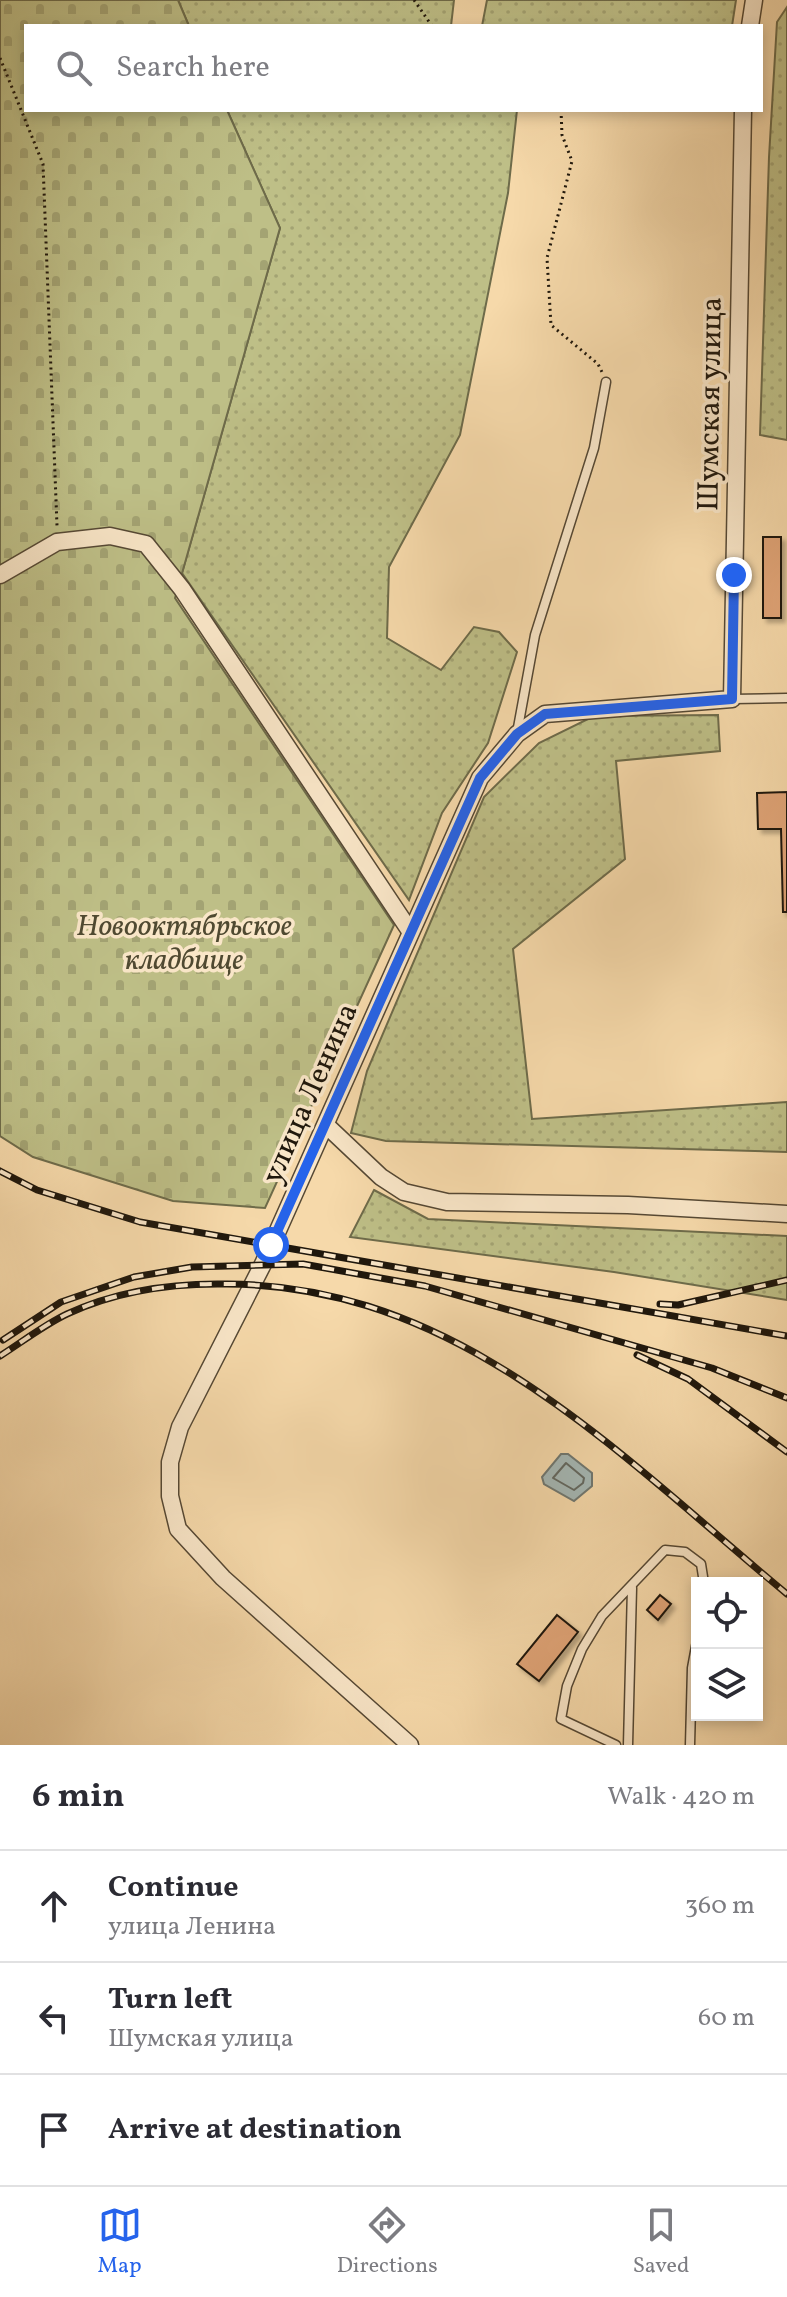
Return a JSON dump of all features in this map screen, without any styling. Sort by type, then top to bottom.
[{"type":"street","points":[[750,24],[754,0]]},
{"type":"street","name":"Шумская улица","points":[[732,699],[743,112]]},
{"type":"street","points":[[0,575],[57,542],[110,536],[146,544],[182,589],[410,931]]},
{"type":"street","name":"улица Ленина","points":[[410,1745],[223,1578],[178,1529],[170,1496],[170,1462],[180,1427],[263,1264],[327,1126],[410,931],[480,778],[517,734],[545,714],[732,699]]},
{"type":"street","points":[[327,1126],[381,1177],[404,1192],[447,1202],[628,1205],[787,1214]]},
{"type":"lane","points":[[517,734],[535,635],[594,448],[606,382]]},
{"type":"lane","points":[[732,699],[787,698]]},
{"type":"lane","points":[[616,1745],[561,1719],[567,1686],[582,1649],[602,1616],[665,1550],[685,1552],[701,1564],[703,1577]]},
{"type":"lane","points":[[628,1745],[632,1588]]},
{"type":"lane","points":[[690,1745],[692,1668],[696,1649]]},
{"type":"path","points":[[414,0],[431,24]]},
{"type":"path","points":[[0,58],[43,164],[57,542]]},
{"type":"path","points":[[561,112],[562,135],[572,161],[547,258],[551,325],[598,364],[606,382]]},
{"type":"green space","name":"Новооктябрьское кладбище","points":[[0,0],[178,0],[188,24],[24,24],[24,112],[228,112],[280,228],[175,598],[394,925],[265,1208],[173,1201],[33,1157],[0,1136]]},
{"type":"green space","points":[[178,0],[454,0],[451,24],[188,24]]},
{"type":"green space","points":[[487,0],[736,0],[732,24],[482,24]]},
{"type":"green space","points":[[787,7],[787,440],[760,435],[769,157],[777,22]]},
{"type":"green space","points":[[228,112],[517,112],[508,193],[460,435],[389,567],[387,638],[441,670],[474,627],[499,632],[517,652],[488,743],[442,813],[409,900],[182,573],[280,228]]},
{"type":"green space","points":[[718,715],[720,751],[616,761],[625,859],[513,949],[532,1119],[787,1102],[787,1152],[386,1141],[351,1133],[367,1071],[484,797],[539,743],[594,716]]},
{"type":"green space","points":[[374,1190],[428,1219],[787,1236],[787,1300],[614,1272],[350,1237]]},
{"type":"water","points":[[561,1454],[568,1454],[592,1473],[592,1486],[574,1501],[544,1484],[542,1477]]},
{"type":"building","points":[[763,537],[781,537],[781,618],[763,618]]},
{"type":"building","points":[[787,792],[787,912],[783,912],[781,829],[758,829],[757,793]]},
{"type":"building","points":[[660,1595],[671,1604],[658,1620],[647,1610]]},
{"type":"building","points":[[557,1615],[578,1632],[539,1681],[517,1664]]},
{"type":"railway","points":[[0,1171],[37,1190],[140,1222],[787,1336]]},
{"type":"railway","points":[[3,1340],[61,1302],[134,1277],[192,1267],[303,1264],[425,1286],[712,1368],[787,1398]]},
{"type":"railway","points":[[660,1304],[678,1305],[787,1280]]},
{"type":"railway","points":[[0,1356],[50,1323],[86,1306],[125,1294],[166,1287],[227,1284],[311,1292],[389,1313],[462,1346],[531,1387],[597,1435],[787,1594]]},
{"type":"railway","points":[[637,1355],[688,1379],[787,1452]]},
{"type":"route","points":[[271,1245],[327,1126],[410,931],[480,778],[517,734],[545,714],[732,699],[734,575]]}]
